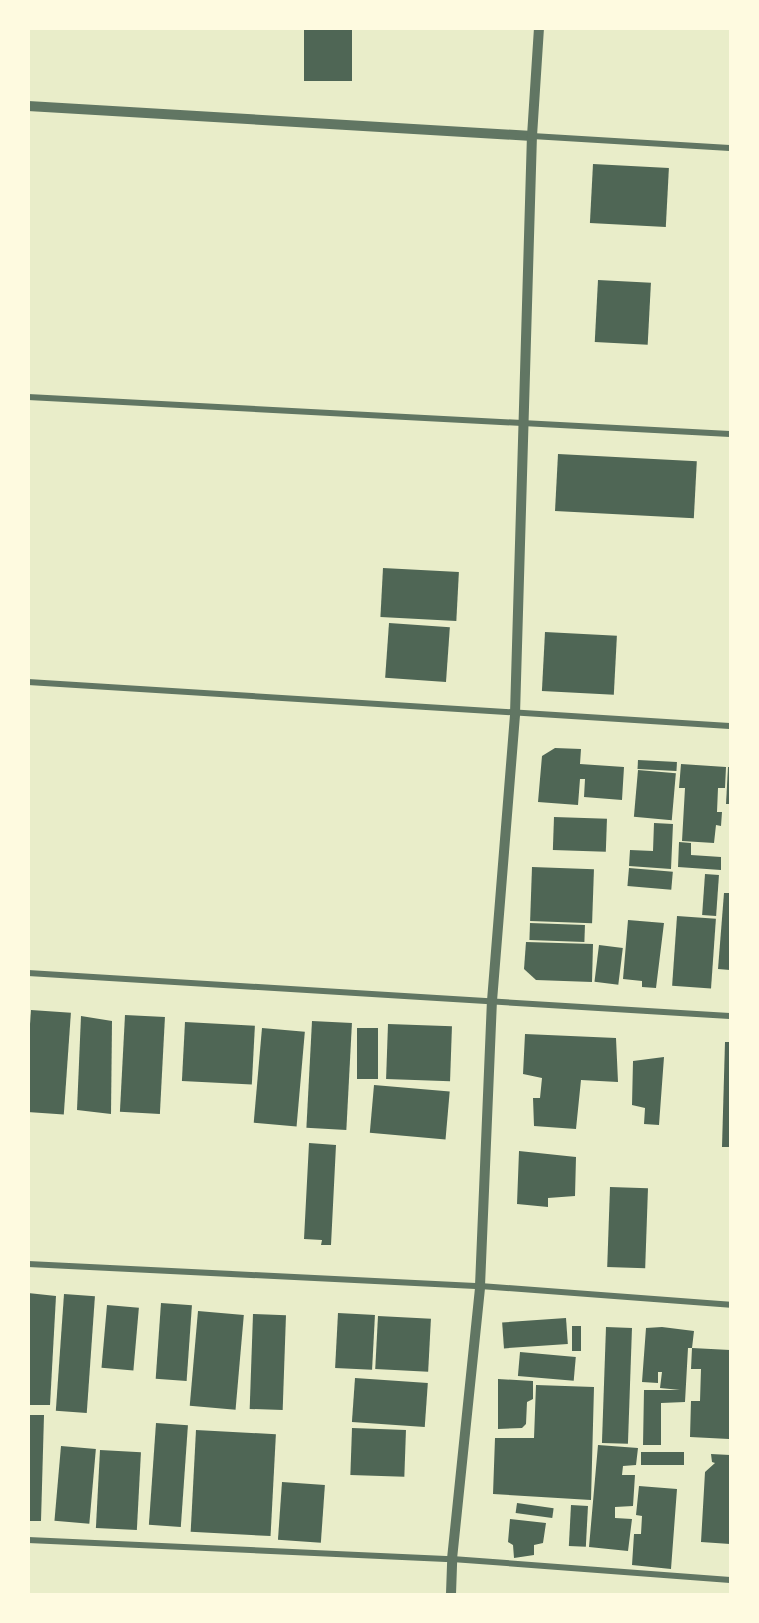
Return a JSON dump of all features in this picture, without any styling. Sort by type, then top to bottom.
[{"type":"street","points":[[451,1594],[452,1559],[480,1286],[492,1001],[515,714],[532,136],[539,28]]},
{"type":"street","points":[[28,106],[730,148]]},
{"type":"street","points":[[28,397],[730,434]]},
{"type":"street","points":[[28,682],[730,726]]},
{"type":"street","points":[[28,973],[730,1016]]},
{"type":"street","points":[[28,1264],[480,1286],[730,1305]]},
{"type":"street","points":[[28,1540],[452,1559],[730,1580]]},
{"type":"building","points":[[304,28],[352,28],[352,81],[304,81]]},
{"type":"building","points":[[593,164],[669,168],[666,227],[590,223]]},
{"type":"building","points":[[598,280],[651,283],[648,345],[595,342]]},
{"type":"building","points":[[558,454],[697,461],[694,518],[555,511]]},
{"type":"building","points":[[383,568],[459,572],[456,621],[380,617]]},
{"type":"building","points":[[389,623],[450,627],[446,682],[385,678]]},
{"type":"building","points":[[545,632],[617,636],[614,695],[542,691]]},
{"type":"building","points":[[555,748],[581,749],[580,764],[624,767],[622,800],[584,797],[585,779],[580,779],[578,805],[538,802],[542,756]]},
{"type":"building","points":[[638,760],[677,762],[676,771],[638,769]]},
{"type":"building","points":[[681,764],[726,767],[725,788],[718,788],[717,812],[722,812],[721,826],[716,825],[714,843],[682,841],[685,788],[679,788]]},
{"type":"building","points":[[728,767],[730,767],[730,804],[726,804]]},
{"type":"building","points":[[638,770],[676,773],[672,820],[634,817]]},
{"type":"building","points":[[554,817],[607,819],[606,852],[553,850]]},
{"type":"building","points":[[654,823],[673,824],[671,869],[629,866],[630,850],[653,851]]},
{"type":"building","points":[[679,842],[691,843],[691,855],[721,857],[721,870],[678,867]]},
{"type":"building","points":[[532,867],[594,869],[592,923],[530,921]]},
{"type":"building","points":[[629,868],[673,872],[671,890],[627,886]]},
{"type":"building","points":[[705,874],[719,875],[716,916],[702,915]]},
{"type":"building","points":[[724,893],[730,893],[730,970],[718,969]]},
{"type":"building","points":[[677,916],[716,919],[711,989],[672,986]]},
{"type":"building","points":[[628,920],[664,923],[656,988],[642,987],[642,981],[623,979]]},
{"type":"building","points":[[530,923],[585,925],[584,942],[529,940]]},
{"type":"building","points":[[526,942],[593,944],[592,982],[536,980],[524,969]]},
{"type":"building","points":[[599,945],[623,948],[618,985],[594,982]]},
{"type":"building","points":[[31,1010],[71,1013],[64,1115],[28,1112]]},
{"type":"building","points":[[125,1015],[165,1017],[160,1114],[120,1112]]},
{"type":"building","points":[[81,1016],[112,1021],[111,1114],[77,1110]]},
{"type":"building","points":[[312,1021],[352,1023],[346,1130],[306,1128]]},
{"type":"building","points":[[185,1022],[255,1026],[252,1085],[182,1081]]},
{"type":"building","points":[[388,1024],[452,1026],[450,1081],[386,1079]]},
{"type":"building","points":[[262,1028],[305,1032],[297,1126],[254,1123]]},
{"type":"building","points":[[357,1028],[378,1028],[378,1079],[357,1079]]},
{"type":"building","points":[[525,1034],[616,1038],[618,1082],[581,1080],[576,1129],[534,1126],[533,1098],[540,1098],[542,1078],[523,1074]]},
{"type":"building","points":[[725,1042],[730,1042],[730,1147],[722,1147]]},
{"type":"building","points":[[664,1057],[659,1125],[644,1124],[645,1108],[632,1105],[633,1061]]},
{"type":"building","points":[[374,1085],[450,1092],[446,1139],[370,1133]]},
{"type":"building","points":[[309,1143],[336,1145],[331,1245],[321,1245],[322,1240],[304,1239]]},
{"type":"building","points":[[519,1151],[576,1157],[575,1196],[548,1198],[548,1207],[517,1204]]},
{"type":"building","points":[[610,1187],[648,1188],[645,1268],[607,1267]]},
{"type":"building","points":[[28,1293],[56,1296],[50,1405],[28,1405]]},
{"type":"building","points":[[64,1294],[95,1296],[87,1413],[56,1411]]},
{"type":"building","points":[[161,1303],[192,1305],[187,1381],[156,1379]]},
{"type":"building","points":[[107,1305],[139,1308],[133,1371],[102,1368]]},
{"type":"building","points":[[198,1311],[244,1315],[236,1410],[190,1406]]},
{"type":"building","points":[[338,1313],[375,1315],[372,1370],[335,1368]]},
{"type":"building","points":[[253,1314],[286,1315],[283,1410],[250,1409]]},
{"type":"building","points":[[378,1316],[431,1319],[428,1372],[375,1369]]},
{"type":"building","points":[[566,1318],[568,1344],[504,1348],[502,1322]]},
{"type":"building","points":[[572,1326],[581,1326],[581,1351],[572,1351]]},
{"type":"building","points":[[606,1327],[632,1328],[628,1444],[602,1443]]},
{"type":"building","points":[[662,1327],[694,1331],[692,1348],[688,1348],[685,1402],[661,1403],[661,1445],[643,1445],[644,1390],[680,1390],[660,1388],[662,1372],[658,1372],[658,1383],[642,1382],[646,1328]]},
{"type":"building","points":[[692,1348],[730,1350],[729,1439],[690,1437],[691,1401],[700,1401],[701,1369],[691,1369]]},
{"type":"building","points":[[520,1352],[576,1357],[574,1381],[518,1376]]},
{"type":"building","points":[[355,1378],[428,1383],[425,1427],[352,1422]]},
{"type":"building","points":[[498,1379],[533,1381],[533,1399],[527,1402],[526,1424],[522,1428],[498,1429]]},
{"type":"building","points":[[536,1385],[594,1387],[591,1500],[493,1494],[495,1438],[534,1438]]},
{"type":"building","points":[[28,1415],[44,1415],[41,1521],[28,1521]]},
{"type":"building","points":[[156,1423],[188,1425],[181,1527],[149,1525]]},
{"type":"building","points":[[352,1428],[406,1430],[404,1477],[350,1475]]},
{"type":"building","points":[[196,1430],[276,1434],[271,1536],[191,1532]]},
{"type":"building","points":[[598,1445],[638,1448],[636,1465],[623,1466],[622,1475],[635,1475],[633,1506],[615,1507],[615,1518],[632,1519],[628,1551],[589,1547]]},
{"type":"building","points":[[61,1446],[96,1449],[89,1524],[54,1521]]},
{"type":"building","points":[[100,1450],[141,1452],[137,1530],[96,1528]]},
{"type":"building","points":[[641,1452],[684,1452],[684,1465],[641,1465]]},
{"type":"building","points":[[711,1454],[730,1455],[730,1544],[701,1542],[705,1472],[715,1463],[712,1462]]},
{"type":"building","points":[[282,1482],[325,1485],[321,1543],[278,1540]]},
{"type":"building","points":[[639,1486],[677,1489],[671,1569],[632,1565],[634,1534],[641,1534],[642,1516],[636,1515]]},
{"type":"building","points":[[517,1503],[554,1508],[552,1518],[516,1513]]},
{"type":"building","points":[[571,1505],[588,1506],[586,1547],[569,1546]]},
{"type":"building","points":[[510,1519],[546,1523],[543,1543],[534,1545],[534,1555],[514,1558],[513,1545],[508,1542]]}]
